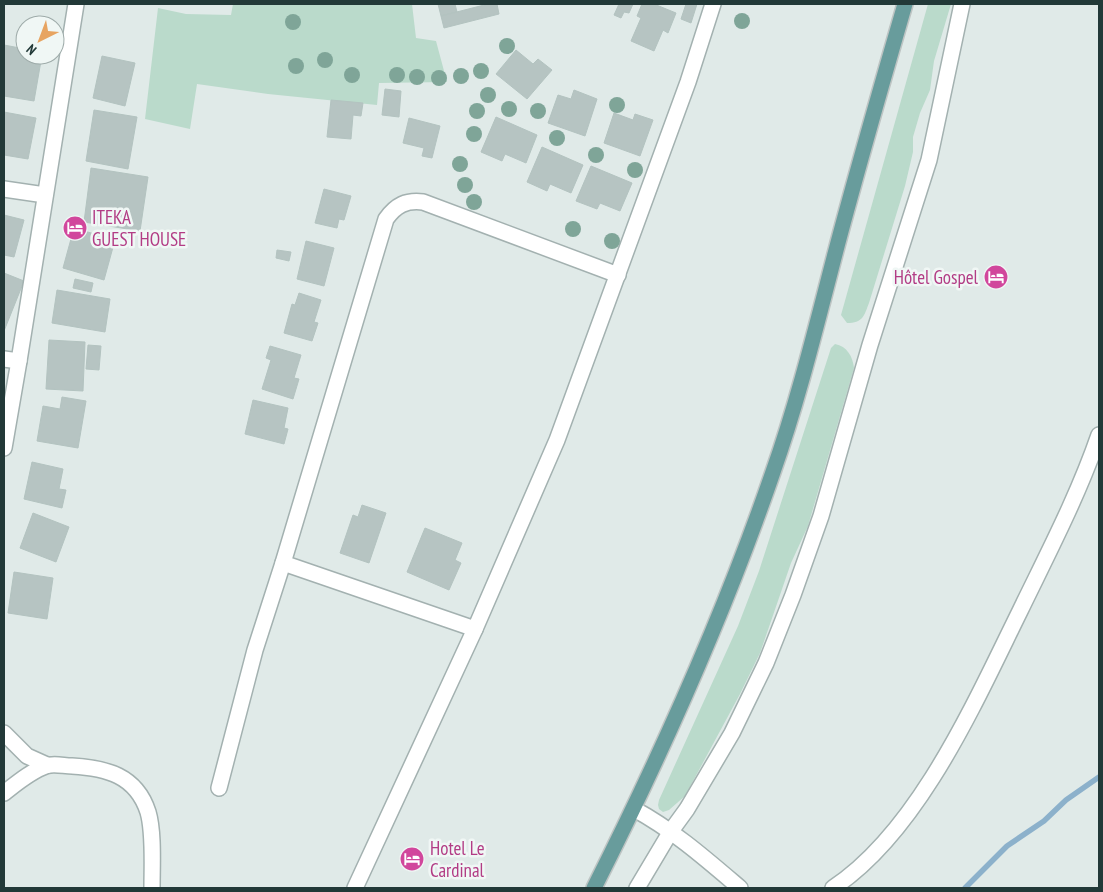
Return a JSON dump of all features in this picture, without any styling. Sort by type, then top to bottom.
[{"type":"main road","points":[[594,888],[634,809],[709,642],[774,469],[808,356],[863,148],[905,4]]},
{"type":"street","points":[[4,448],[76,4]]},
{"type":"street","points":[[355,888],[476,629],[557,440],[688,82],[713,4]]},
{"type":"street","points":[[637,888],[732,734],[762,672],[793,595],[818,524],[870,345],[929,160],[962,4]]},
{"type":"street","points":[[4,189],[45,195]]},
{"type":"street","points":[[220,788],[255,650],[283,564],[386,219],[398,206],[406,202],[423,202],[618,274]]},
{"type":"street","points":[[4,359],[19,361]]},
{"type":"street","points":[[833,888],[868,860],[894,831],[934,776],[980,692],[1063,524],[1087,470],[1099,435]]},
{"type":"street","points":[[283,564],[476,629]]},
{"type":"street","points":[[4,733],[27,756],[47,765],[89,767],[110,772],[120,776],[137,792],[148,813],[150,824],[152,888]]},
{"type":"street","points":[[4,793],[22,779],[47,765]]},
{"type":"street","points":[[634,809],[671,832],[740,888]]},
{"type":"green space","points":[[233,4],[412,4],[416,38],[436,41],[447,82],[379,83],[377,105],[268,94],[197,84],[190,129],[145,119],[158,8],[186,14],[231,15]]},
{"type":"green space","points":[[928,4],[951,4],[934,61],[930,90],[920,113],[913,137],[913,152],[905,186],[866,312],[860,320],[847,323],[841,315]]},
{"type":"green space","points":[[835,344],[843,347],[849,353],[854,368],[808,526],[791,563],[760,653],[740,694],[685,796],[669,810],[663,812],[659,809],[659,800],[738,626],[759,571],[831,348]]},
{"type":"building","points":[[438,4],[455,4],[457,12],[441,16]]},
{"type":"building","points":[[488,4],[497,4],[499,14],[444,28],[441,16]]},
{"type":"building","points":[[619,4],[633,4],[629,13],[624,12],[621,18],[614,15]]},
{"type":"building","points":[[642,4],[654,4],[676,13],[668,33],[663,30],[654,51],[631,41],[641,18],[637,16]]},
{"type":"building","points":[[686,4],[697,4],[691,23],[681,19]]},
{"type":"building","points":[[4,45],[15,47],[15,65],[40,65],[34,101],[4,96]]},
{"type":"building","points":[[516,50],[533,64],[538,59],[552,70],[527,99],[496,74]]},
{"type":"building","points":[[102,56],[135,63],[125,106],[93,98]]},
{"type":"building","points":[[385,89],[401,91],[399,117],[382,115]]},
{"type":"building","points":[[574,90],[597,99],[585,136],[548,123],[558,95],[571,99]]},
{"type":"building","points":[[331,100],[363,103],[361,116],[353,115],[351,139],[327,137]]},
{"type":"building","points":[[94,110],[137,117],[128,169],[86,161]]},
{"type":"building","points":[[4,112],[36,118],[28,159],[4,155]]},
{"type":"building","points":[[614,113],[633,120],[635,114],[653,120],[640,156],[604,143]]},
{"type":"building","points":[[496,117],[537,135],[526,163],[505,154],[502,161],[481,152]]},
{"type":"building","points":[[409,118],[440,126],[432,158],[422,156],[424,148],[403,143]]},
{"type":"building","points":[[542,147],[583,165],[571,193],[550,184],[547,191],[527,182]]},
{"type":"building","points":[[591,166],[632,183],[620,211],[600,203],[597,209],[576,201]]},
{"type":"building","points":[[91,168],[148,177],[140,231],[84,222]]},
{"type":"building","points":[[324,189],[351,196],[344,220],[339,219],[337,228],[315,223]]},
{"type":"building","points":[[4,215],[24,220],[14,257],[4,255]]},
{"type":"building","points":[[74,228],[115,240],[104,280],[63,268]]},
{"type":"building","points":[[306,241],[334,248],[324,286],[297,279]]},
{"type":"building","points":[[277,250],[291,252],[289,261],[276,258]]},
{"type":"building","points":[[4,273],[24,281],[4,331]]},
{"type":"building","points":[[75,279],[93,283],[91,292],[73,288]]},
{"type":"building","points":[[57,290],[110,299],[105,332],[52,323]]},
{"type":"building","points":[[299,293],[321,300],[314,322],[318,323],[312,341],[284,333],[292,304],[295,305]]},
{"type":"building","points":[[49,340],[85,342],[83,391],[46,389]]},
{"type":"building","points":[[88,345],[101,346],[99,370],[86,369]]},
{"type":"building","points":[[270,346],[301,355],[294,378],[299,379],[293,399],[262,389],[271,360],[266,358]]},
{"type":"building","points":[[62,397],[86,401],[78,448],[37,441],[43,406],[60,409]]},
{"type":"building","points":[[253,400],[288,408],[284,428],[288,429],[284,444],[245,434]]},
{"type":"building","points":[[32,462],[63,469],[59,489],[66,490],[62,508],[24,499]]},
{"type":"building","points":[[362,505],[386,513],[369,563],[340,553],[353,515],[358,517]]},
{"type":"building","points":[[33,513],[69,527],[56,562],[20,548]]},
{"type":"building","points":[[425,528],[462,543],[455,560],[461,563],[449,590],[407,572]]},
{"type":"building","points":[[14,572],[53,578],[47,619],[8,613]]},
{"type":"waterway","points":[[965,888],[1007,846],[1044,821],[1066,800],[1099,777]]},
{"type":"place","name":"ITEKA GUEST HOUSE","points":[[75,228]]},
{"type":"place","name":"Hôtel Gospel","points":[[996,277]]},
{"type":"place","name":"Hotel Le Cardinal","points":[[412,859]]}]
